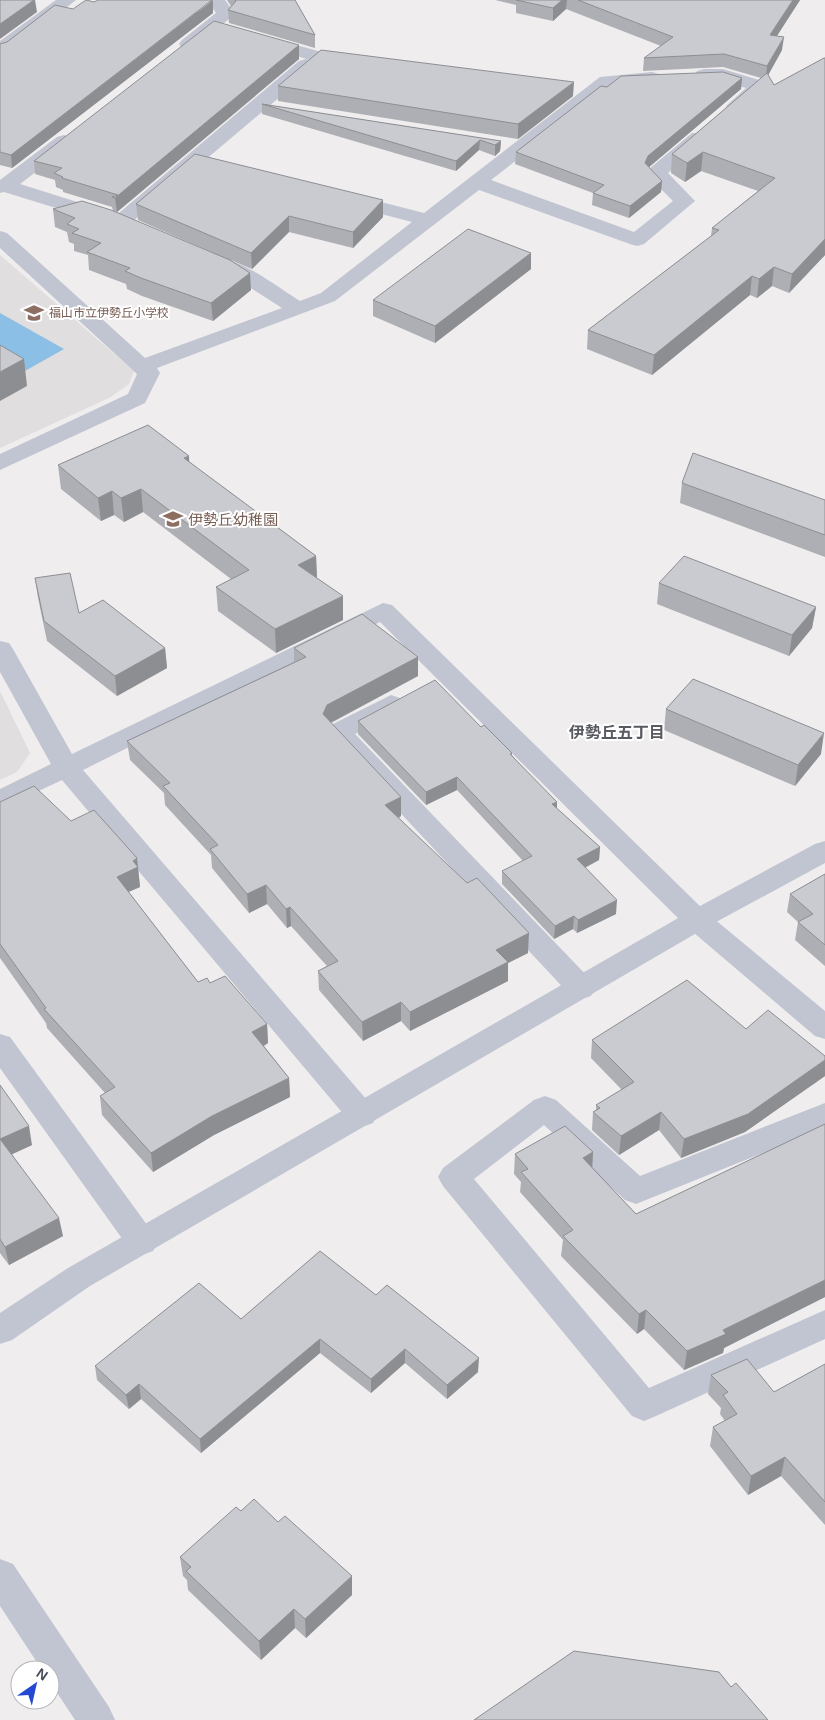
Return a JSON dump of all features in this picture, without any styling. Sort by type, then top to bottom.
[{"type":"street","points":[[0,50],[67,0]]},
{"type":"street","points":[[174,55],[226,14],[216,0]]},
{"type":"street","points":[[212,26],[231,31]]},
{"type":"street","points":[[250,37],[317,56],[366,62]]},
{"type":"street","points":[[120,222],[201,164],[258,106],[317,56]]},
{"type":"street","points":[[142,366],[328,297],[607,81],[723,75],[759,86],[656,174],[685,201],[637,240],[477,182]]},
{"type":"street","points":[[564,87],[594,91]]},
{"type":"street","points":[[258,106],[278,108]]},
{"type":"street","points":[[3,186],[82,127]]},
{"type":"street","points":[[493,142],[522,147]]},
{"type":"street","points":[[3,186],[120,222],[138,230]]},
{"type":"street","points":[[324,194],[428,220]]},
{"type":"street","points":[[0,237],[149,373],[137,398],[0,463]]},
{"type":"street","points":[[202,256],[239,272],[299,309]]},
{"type":"street","points":[[0,800],[383,611],[697,920],[825,1028]]},
{"type":"street","points":[[0,649],[66,767],[362,1115]]},
{"type":"street","points":[[447,674],[338,732],[581,988]]},
{"type":"street","points":[[0,1330],[79,1277],[697,920],[825,851]]},
{"type":"street","points":[[0,1045],[142,1242]]},
{"type":"street","points":[[825,1116],[636,1191],[546,1108],[454,1177],[644,1406],[825,1324]]},
{"type":"street","points":[[0,1574],[96,1720]]},
{"type":"shaded area","name":"福山市立伊勢丘小学校","points":[[0,255],[134,371],[129,384],[111,397],[0,448]]},
{"type":"shaded area","points":[[0,691],[30,753],[17,772],[0,780]]},
{"type":"water","points":[[0,313],[64,349],[16,376],[0,366]]},
{"type":"building","points":[[0,0],[34,0],[0,24]]},
{"type":"building","points":[[86,0],[94,2],[98,0],[212,0],[11,155],[0,152],[0,44],[7,42],[55,5],[73,9]]},
{"type":"building","points":[[235,0],[295,0],[315,35],[228,10]]},
{"type":"building","points":[[516,0],[562,0],[553,8]]},
{"type":"building","points":[[578,0],[793,0],[770,35],[784,37],[767,66],[724,54],[644,58],[673,37]]},
{"type":"building","points":[[214,21],[299,45],[115,198],[112,197],[118,195],[62,178],[54,173],[62,168],[34,161]]},
{"type":"building","points":[[321,50],[574,82],[518,124],[278,86]]},
{"type":"building","points":[[824,58],[825,239],[792,274],[774,267],[759,279],[752,276],[654,355],[588,330],[719,230],[712,228],[775,178],[703,152],[687,163],[672,154],[767,73],[774,85]]},
{"type":"building","points":[[723,72],[742,78],[648,156],[645,163],[662,181],[630,206],[593,193],[604,185],[516,152],[601,86],[607,87],[621,76]]},
{"type":"building","points":[[262,104],[501,141],[495,145],[480,140],[456,161]]},
{"type":"building","points":[[195,154],[383,200],[353,232],[289,216],[251,253],[136,204]]},
{"type":"building","points":[[82,201],[111,210],[230,260],[250,273],[211,303],[141,278],[125,271],[130,268],[87,252],[101,243],[72,233],[79,229],[67,224],[75,218],[53,209]]},
{"type":"building","points":[[468,229],[531,253],[435,326],[373,300]]},
{"type":"building","points":[[0,345],[24,359],[0,372]]},
{"type":"building","points":[[148,425],[189,456],[184,458],[316,556],[298,565],[343,596],[275,629],[216,587],[249,570],[141,489],[121,498],[112,491],[98,498],[58,465]]},
{"type":"building","points":[[693,453],[825,500],[825,535],[682,483]]},
{"type":"building","points":[[684,556],[816,607],[792,635],[659,583]]},
{"type":"building","points":[[70,573],[79,613],[103,600],[165,648],[115,676],[44,621],[35,578]]},
{"type":"building","points":[[362,614],[418,657],[327,705],[323,714],[401,797],[385,805],[467,883],[477,878],[529,933],[496,950],[508,962],[410,1012],[401,1002],[362,1022],[318,971],[338,961],[290,907],[286,909],[266,885],[247,894],[210,849],[218,845],[163,786],[170,783],[127,741],[306,657],[294,648]]},
{"type":"building","points":[[693,679],[824,733],[798,765],[666,709]]},
{"type":"building","points":[[435,680],[481,727],[484,725],[512,753],[510,754],[557,802],[552,804],[600,847],[577,859],[617,900],[578,920],[574,916],[555,926],[502,871],[532,856],[457,777],[426,792],[358,721]]},
{"type":"building","points":[[34,786],[71,821],[94,810],[137,858],[133,861],[138,867],[117,877],[198,982],[207,978],[210,983],[225,976],[267,1024],[252,1032],[289,1078],[212,1116],[151,1153],[100,1096],[115,1087],[44,1009],[46,1008],[0,944],[0,802]]},
{"type":"building","points":[[825,874],[825,945],[798,922],[813,914],[790,894]]},
{"type":"building","points":[[687,980],[746,1029],[768,1010],[825,1056],[825,1060],[748,1114],[684,1139],[661,1112],[621,1136],[593,1112],[600,1108],[596,1105],[634,1082],[592,1040]]},
{"type":"building","points":[[0,1085],[29,1126],[0,1139]]},
{"type":"building","points":[[825,1124],[825,1280],[723,1330],[726,1334],[687,1351],[646,1310],[639,1314],[563,1236],[573,1230],[521,1172],[528,1169],[515,1154],[565,1126],[593,1152],[583,1158],[636,1214]]},
{"type":"building","points":[[0,1139],[59,1218],[5,1247],[0,1239]]},
{"type":"building","points":[[320,1251],[376,1295],[387,1285],[479,1358],[447,1385],[405,1349],[371,1379],[320,1339],[200,1439],[139,1384],[126,1395],[95,1366],[199,1283],[241,1319]]},
{"type":"building","points":[[747,1359],[774,1392],[825,1364],[825,1502],[785,1457],[751,1476],[713,1427],[737,1414],[723,1395],[728,1392],[711,1375]]},
{"type":"building","points":[[254,1499],[278,1522],[285,1516],[352,1576],[305,1619],[294,1609],[259,1641],[186,1571],[191,1567],[180,1557],[236,1507],[241,1511]]},
{"type":"building","points":[[574,1651],[719,1672],[731,1687],[736,1683],[768,1720],[474,1720]]},
{"type":"place","name":"福山市立伊勢丘小学校","points":[[34,313]]},
{"type":"place","name":"伊勢丘幼稚園","points":[[173,519]]},
{"type":"district","name":"伊勢丘五丁目","points":[[617,732]]}]
